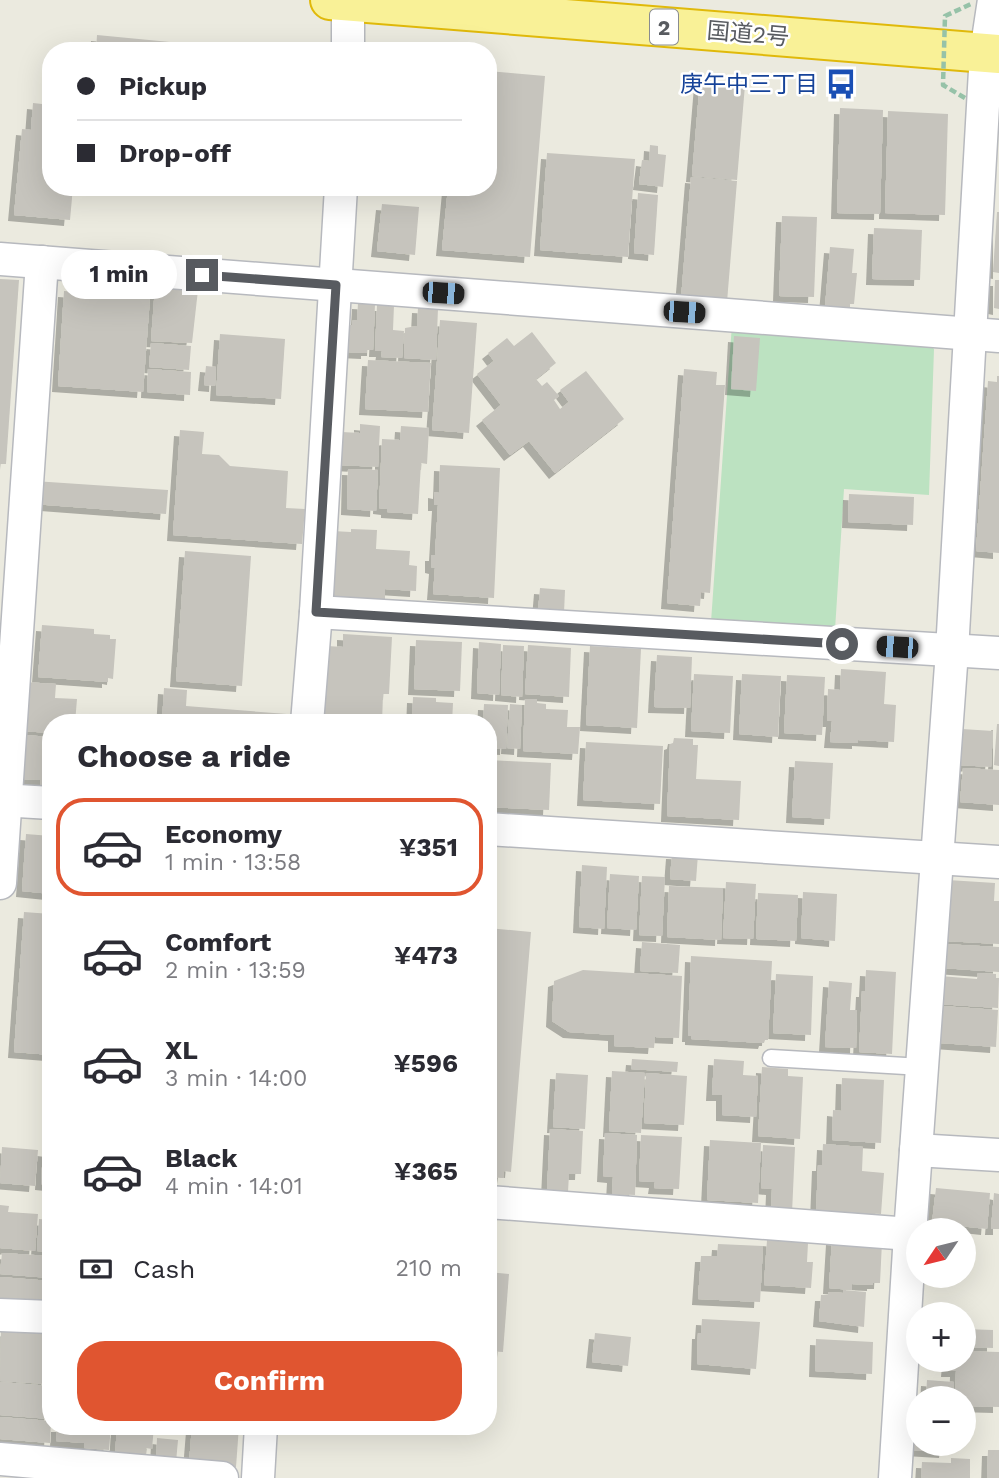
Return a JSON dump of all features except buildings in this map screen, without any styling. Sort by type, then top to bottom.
[{"type":"highway","name":"国道2号","points":[[342,0],[993,53]]},
{"type":"street","points":[[342,0],[347,42]]},
{"type":"street","points":[[911,1218],[953,651],[984,335],[993,53],[983,2]]},
{"type":"street","points":[[308,714],[341,196]]},
{"type":"street","points":[[0,260],[984,335]]},
{"type":"street","points":[[0,883],[3,801],[42,262]]},
{"type":"street","points":[[316,612],[999,653]]},
{"type":"street","points":[[3,801],[42,803]]},
{"type":"street","points":[[497,830],[999,862]]},
{"type":"street","points":[[916,1150],[999,1155]]},
{"type":"street","points":[[497,1203],[906,1234]]},
{"type":"street","points":[[895,1478],[907,1288]]},
{"type":"street","points":[[0,1315],[42,1317]]},
{"type":"street","points":[[258,1478],[260,1435]]},
{"type":"street","points":[[5,1466],[222,1478]]},
{"type":"lane","points":[[771,1058],[922,1067]]},
{"type":"path","points":[[965,98],[943,85],[945,16],[983,2]]},
{"type":"green space","points":[[732,324],[925,340],[934,349],[929,495],[844,489],[835,630],[711,622]]},
{"type":"place","name":"庚午中三丁目","points":[[841,84]]},
{"type":"route","points":[[202,275],[336,285],[316,612],[842,644]]}]
